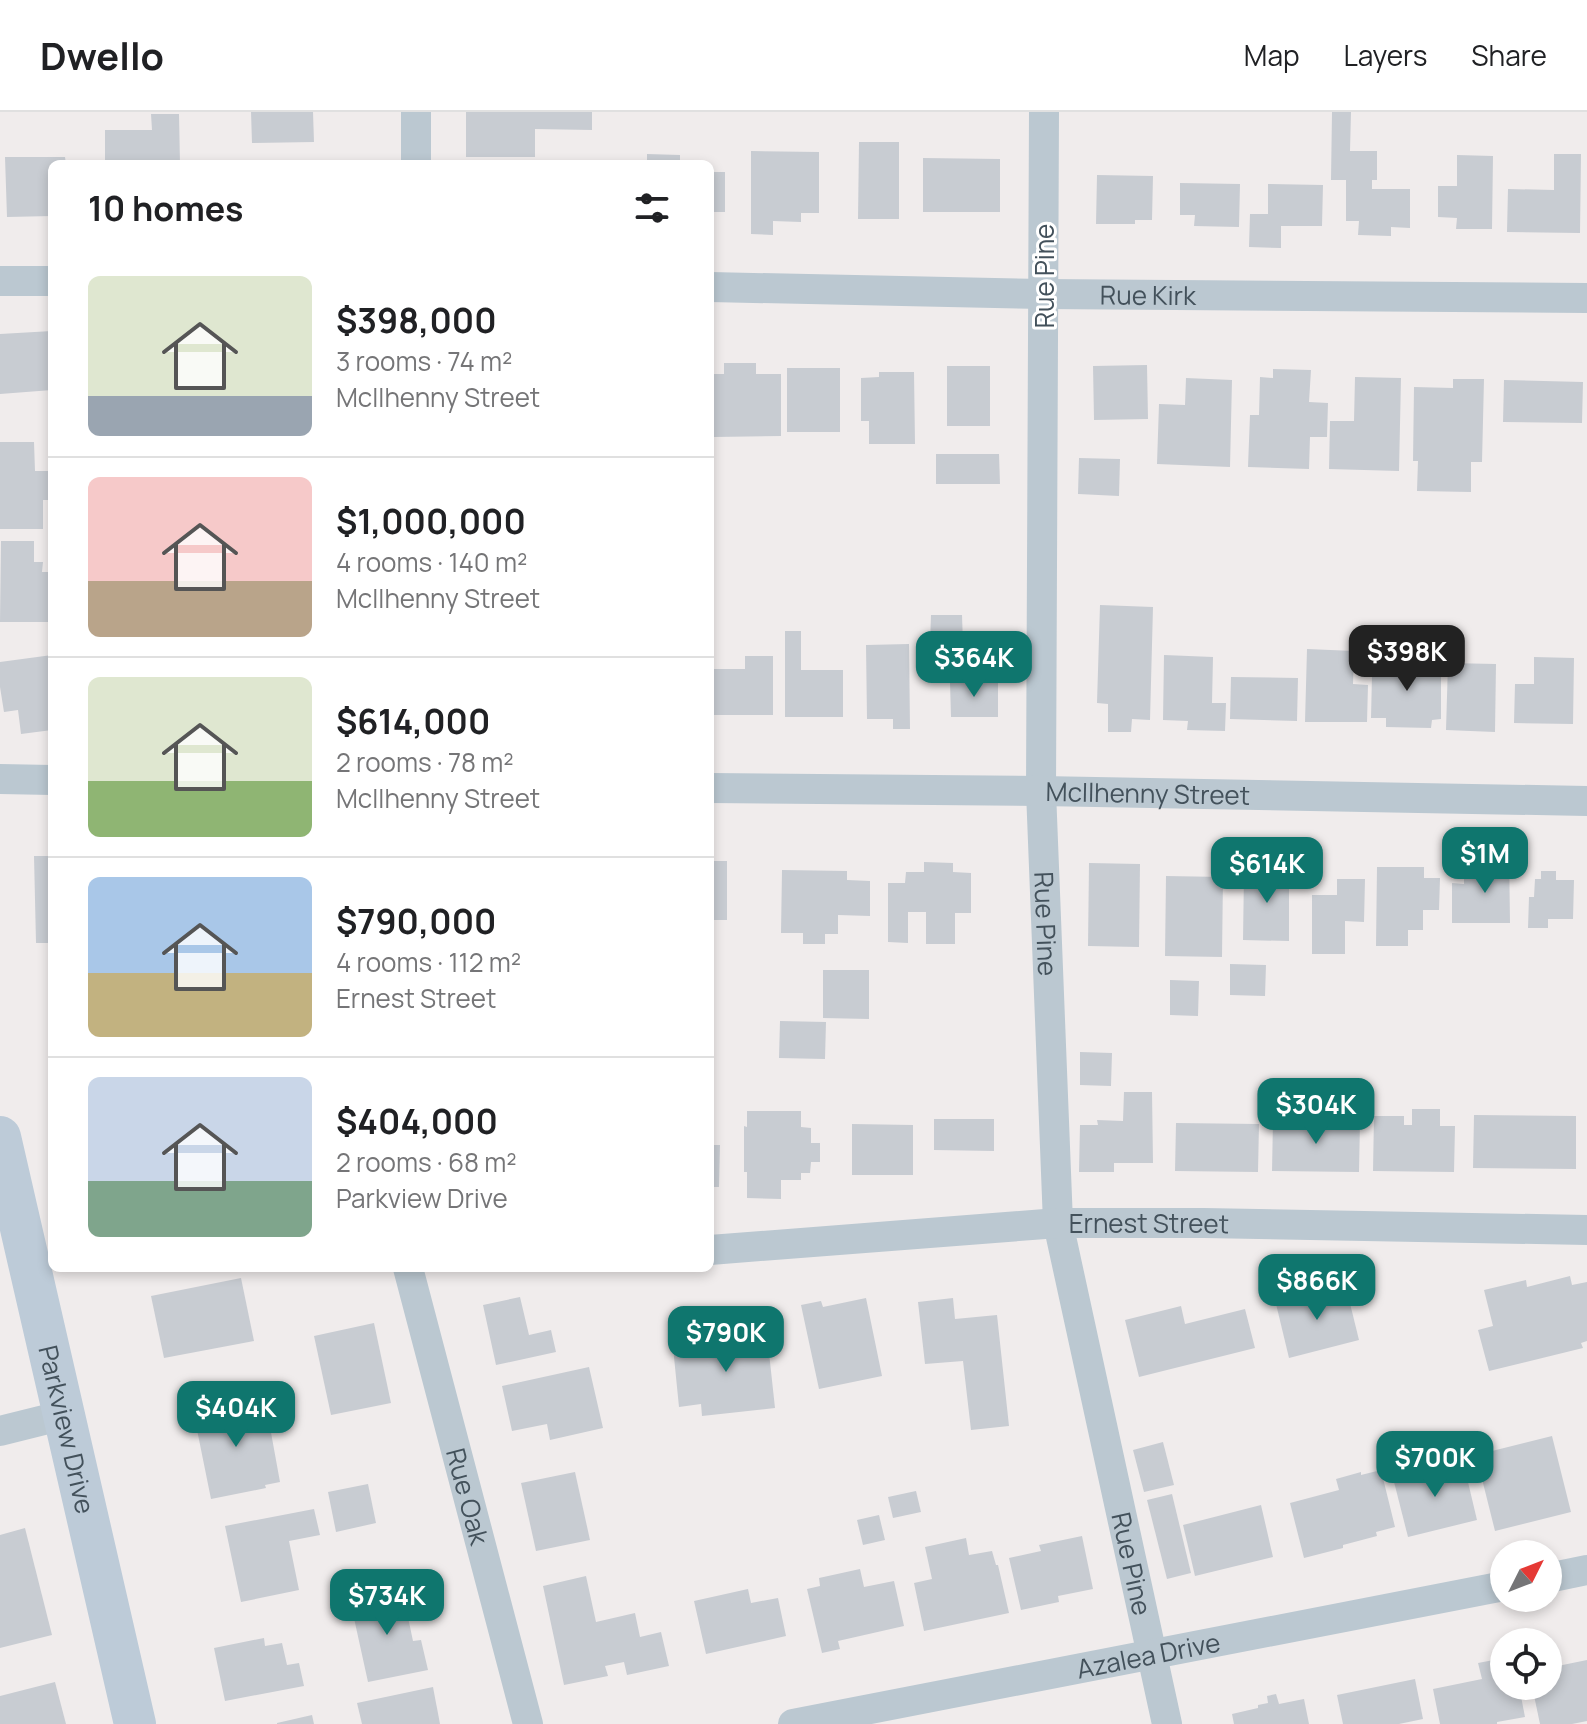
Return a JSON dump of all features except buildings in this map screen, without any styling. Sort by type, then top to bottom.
[{"type":"main road","name":"Parkview Drive","points":[[0,1137],[135,1724]]},
{"type":"street","points":[[416,112],[416,160]]},
{"type":"street","name":"Rue Pine","points":[[1044,112],[1041,791],[1058,1223],[1167,1724]]},
{"type":"street","points":[[0,281],[48,281]]},
{"type":"street","name":"Rue Kirk","points":[[714,287],[1044,294],[1587,298]]},
{"type":"street","points":[[0,779],[48,780]]},
{"type":"street","name":"McIlhenny Street","points":[[714,788],[1587,801]]},
{"type":"street","name":"Ernest Street","points":[[714,1250],[1058,1223],[1587,1230]]},
{"type":"street","name":"Rue Oak","points":[[409,1272],[528,1724]]},
{"type":"street","points":[[0,1431],[64,1415]]},
{"type":"street","points":[[1562,1575],[1587,1570]]},
{"type":"street","name":"Azalea Drive","points":[[793,1724],[1490,1589]]}]
